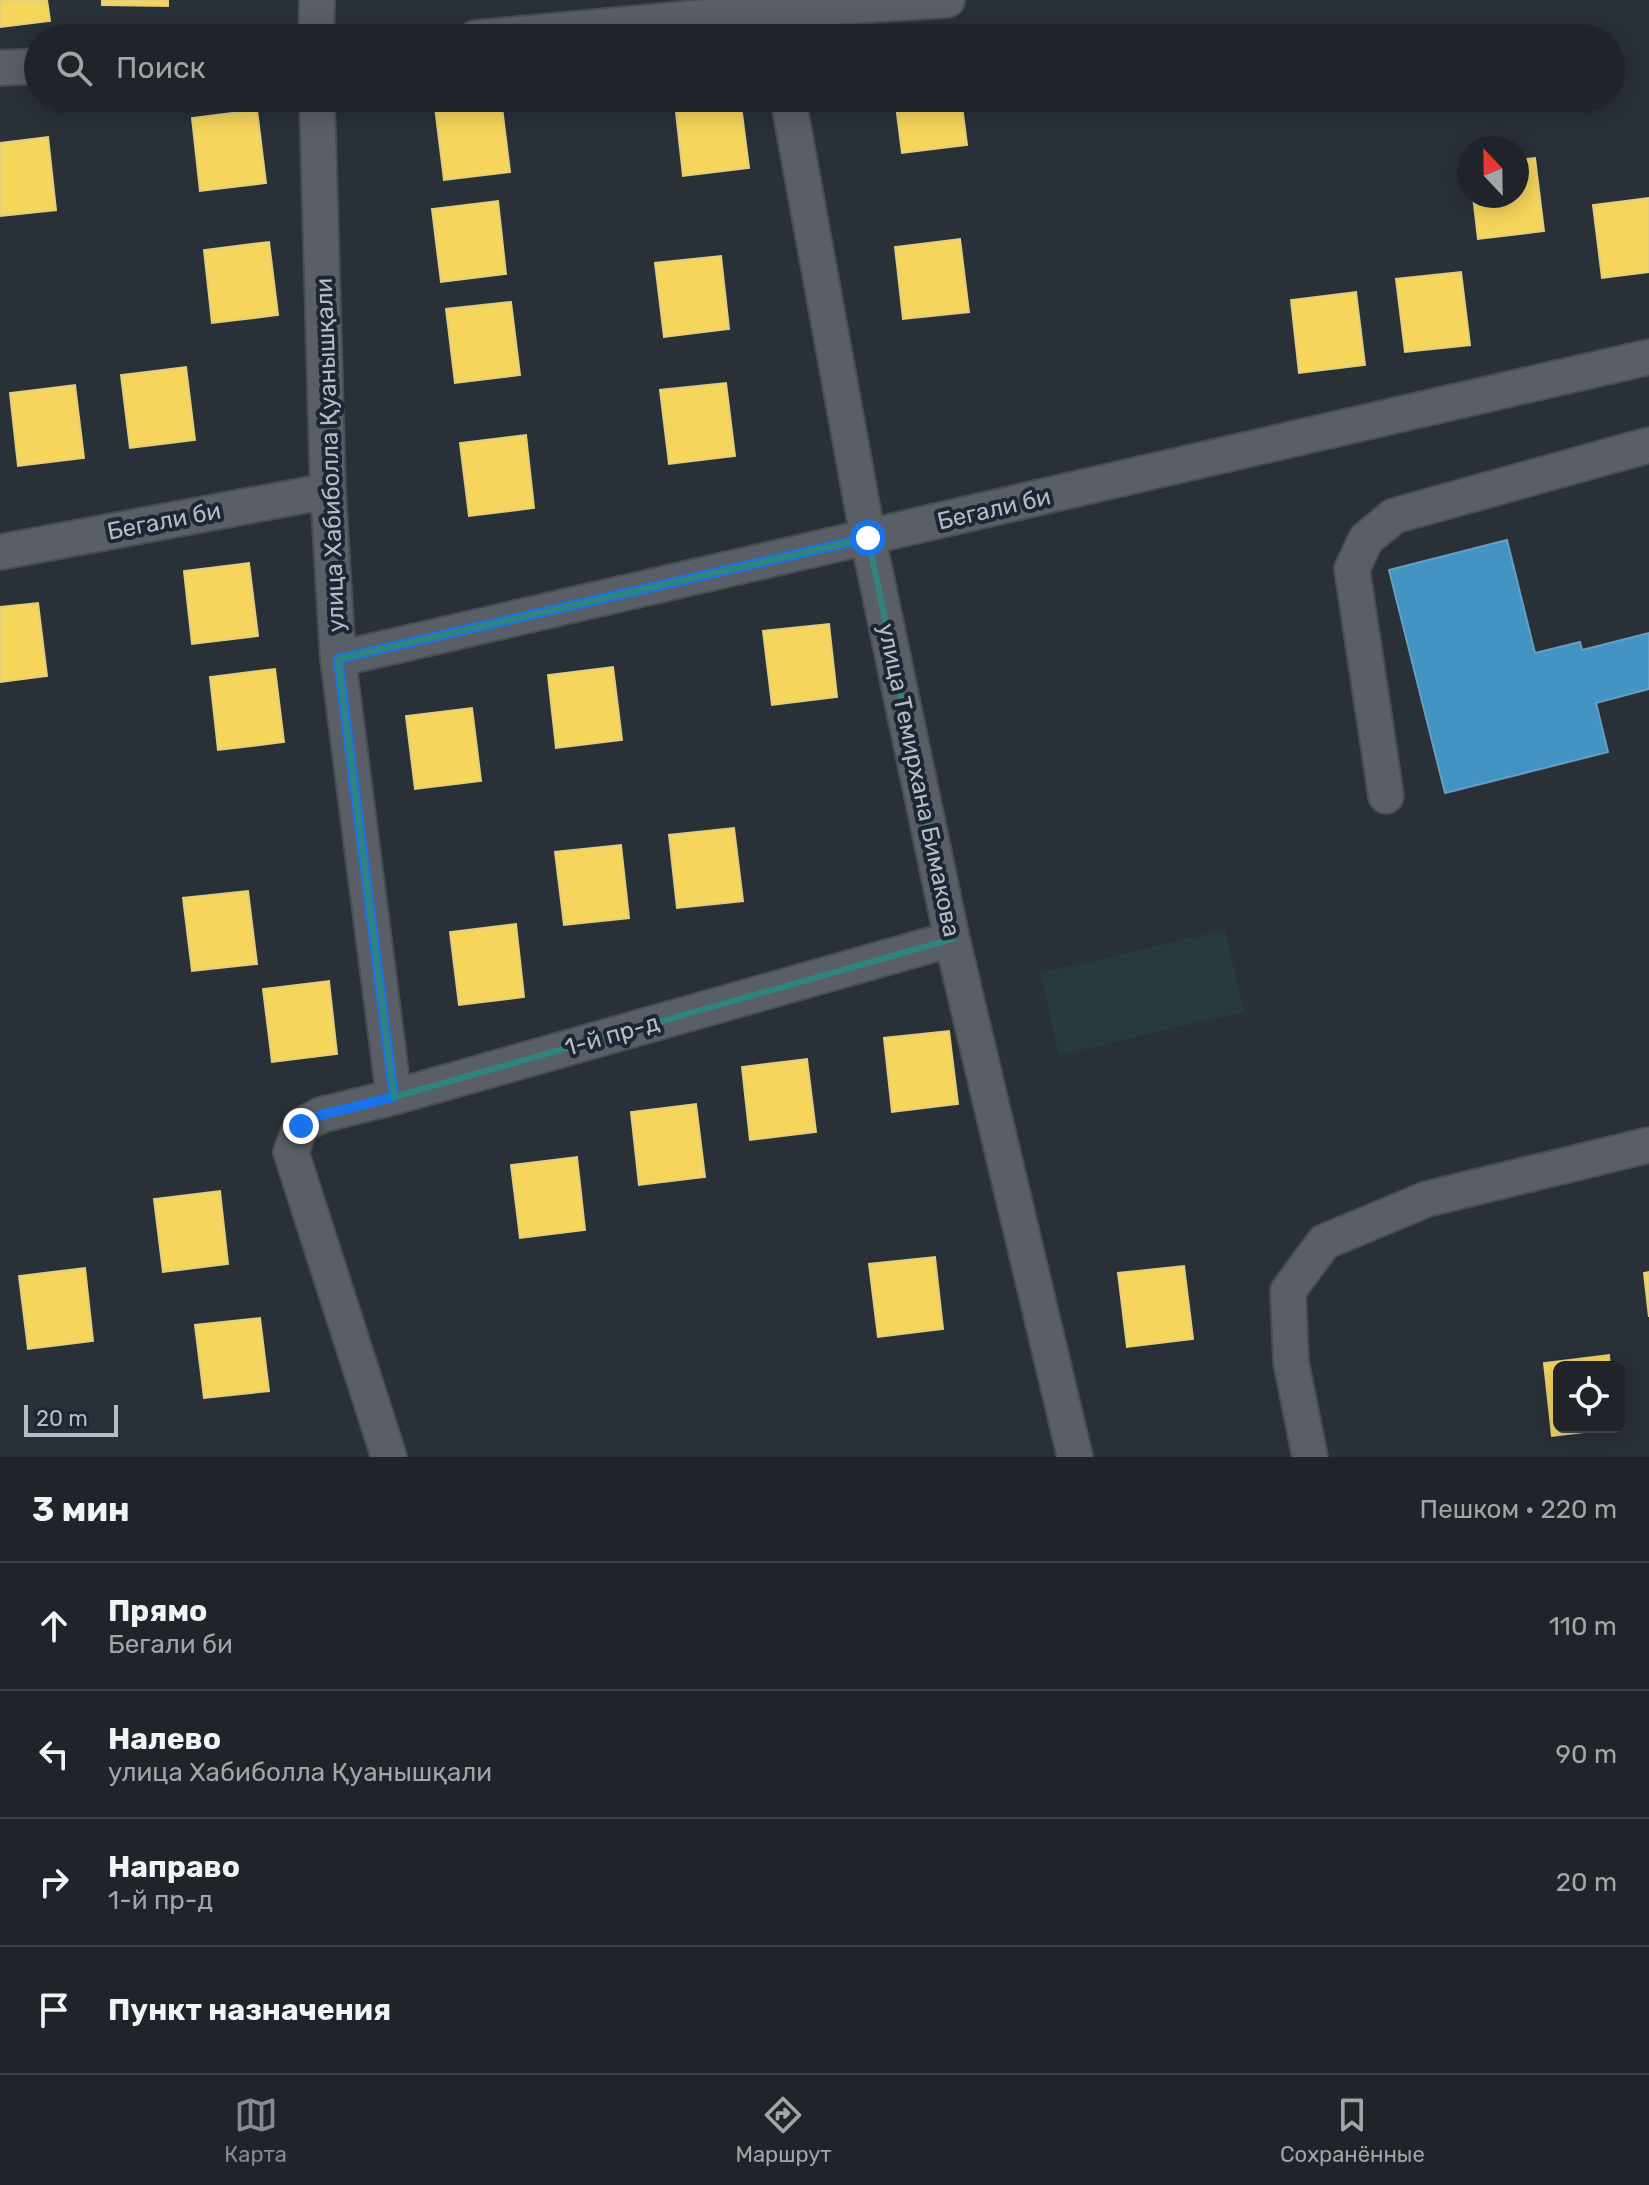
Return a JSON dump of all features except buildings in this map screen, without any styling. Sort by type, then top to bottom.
[{"type":"street","points":[[316,24],[317,0]]},
{"type":"street","points":[[665,24],[947,0]]},
{"type":"street","points":[[0,68],[24,67]]},
{"type":"street","name":"улица Хабиболла Қуанышқали","points":[[317,112],[328,491],[338,659],[394,1097]]},
{"type":"street","name":"улица Темирхана Бимакова","points":[[791,112],[868,538],[952,939],[1075,1457]]},
{"type":"street","name":"Бегали би","points":[[338,659],[1649,357]]},
{"type":"street","points":[[1386,796],[1352,569],[1366,539],[1394,516],[1649,445]]},
{"type":"street","name":"Бегали би","points":[[0,552],[328,491]]},
{"type":"street","name":"1-й пр-д","points":[[389,1457],[291,1152],[301,1126],[321,1115],[952,939]]},
{"type":"street","points":[[1310,1457],[1291,1362],[1288,1291],[1324,1242],[1427,1199],[1649,1145]]},
{"type":"highlighted area","points":[[868,538],[952,939],[394,1097],[338,659]]},
{"type":"green space","points":[[1225,930],[1244,1012],[1059,1055],[1040,973]]},
{"type":"route","points":[[301,1126],[321,1115],[394,1097],[338,659],[868,538]]}]
